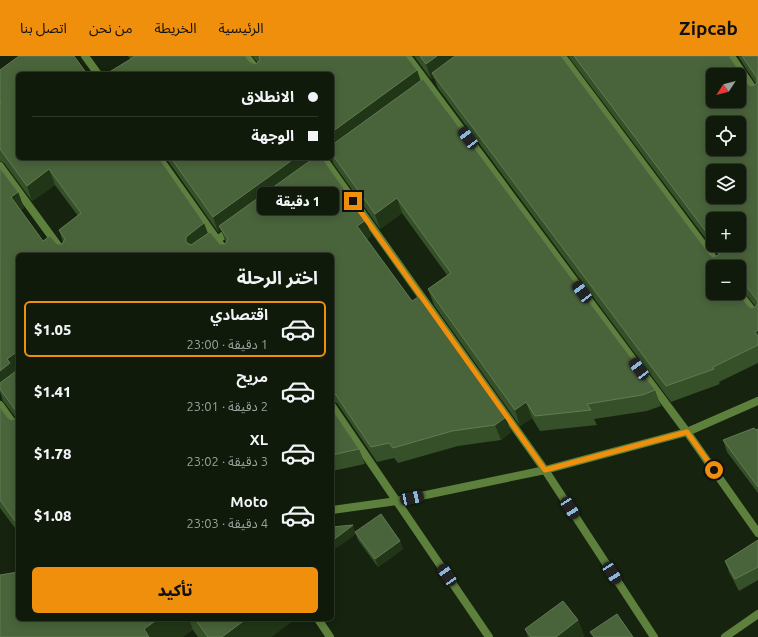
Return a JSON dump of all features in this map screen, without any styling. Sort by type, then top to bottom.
[{"type":"street","points":[[85,56],[97,72]]},
{"type":"street","points":[[246,56],[258,72]]},
{"type":"street","points":[[407,56],[687,432],[758,533]]},
{"type":"street","points":[[562,56],[715,260]]},
{"type":"street","points":[[731,56],[758,96]]},
{"type":"street","points":[[160,160],[227,253]]},
{"type":"street","points":[[325,161],[545,470],[654,637]]},
{"type":"street","points":[[0,166],[64,253]]},
{"type":"street","points":[[199,253],[236,226]]},
{"type":"street","points":[[744,300],[758,318]]},
{"type":"street","points":[[334,510],[397,501],[545,470],[687,432],[758,401]]},
{"type":"street","points":[[0,405],[16,427]]},
{"type":"street","points":[[334,409],[489,637]]},
{"type":"street","points":[[725,637],[758,614]]},
{"type":"street","points":[[319,621],[330,637]]},
{"type":"building","points":[[19,56],[74,56],[86,72],[16,72],[16,160],[160,160],[204,223],[186,237],[186,242],[191,245],[210,232],[220,244],[225,244],[228,239],[219,226],[311,160],[323,160],[366,220],[357,226],[412,301],[420,296],[506,417],[495,425],[452,431],[393,448],[389,443],[371,447],[334,392],[334,253],[16,253],[16,352],[7,359],[10,363],[0,371],[0,168],[18,192],[11,197],[43,241],[50,236],[57,244],[62,244],[65,239],[59,230],[81,213],[49,169],[27,186],[0,149],[0,70]]},
{"type":"building","points":[[133,56],[245,56],[250,62],[255,64],[260,60],[259,56],[406,56],[417,70],[334,131],[334,72],[109,72],[134,57]]},
{"type":"building","points":[[420,56],[437,56],[426,64]]},
{"type":"building","points":[[455,56],[561,56],[706,250],[706,252],[713,257],[717,256],[720,252],[746,252],[746,212],[706,212],[706,232],[574,56],[729,56],[737,68],[706,68],[706,108],[746,108],[746,81],[750,86],[755,85],[757,83],[757,78],[742,56],[758,56],[758,304],[758,330],[755,332],[758,336],[758,345],[713,367],[714,369],[666,386],[432,73]]},
{"type":"building","points":[[423,79],[655,390],[642,395],[587,404],[591,410],[535,416],[526,402],[515,410],[428,289],[451,273],[397,198],[375,214],[334,157],[334,144]]},
{"type":"building","points":[[172,160],[292,160],[213,217]]},
{"type":"building","points":[[16,371],[16,411],[0,389],[0,383]]},
{"type":"building","points":[[0,407],[8,418],[11,420],[16,417],[15,521],[0,500]]},
{"type":"building","points":[[334,412],[359,449],[334,455]]},
{"type":"building","points":[[754,428],[756,430],[758,429],[758,487],[723,440]]},
{"type":"building","points":[[381,514],[400,541],[375,559],[355,532]]},
{"type":"building","points":[[353,525],[334,539],[334,527]]},
{"type":"building","points":[[758,540],[758,567],[735,579],[725,561]]},
{"type":"building","points":[[16,572],[16,621],[155,621],[144,629],[149,637],[0,637],[0,575]]},
{"type":"building","points":[[563,601],[578,620],[556,637],[531,637],[525,629]]},
{"type":"building","points":[[617,614],[633,637],[594,637],[590,632]]},
{"type":"building","points":[[196,621],[243,621],[222,637],[208,637]]},
{"type":"route","points":[[353,201],[545,470],[687,432],[714,470]]}]
